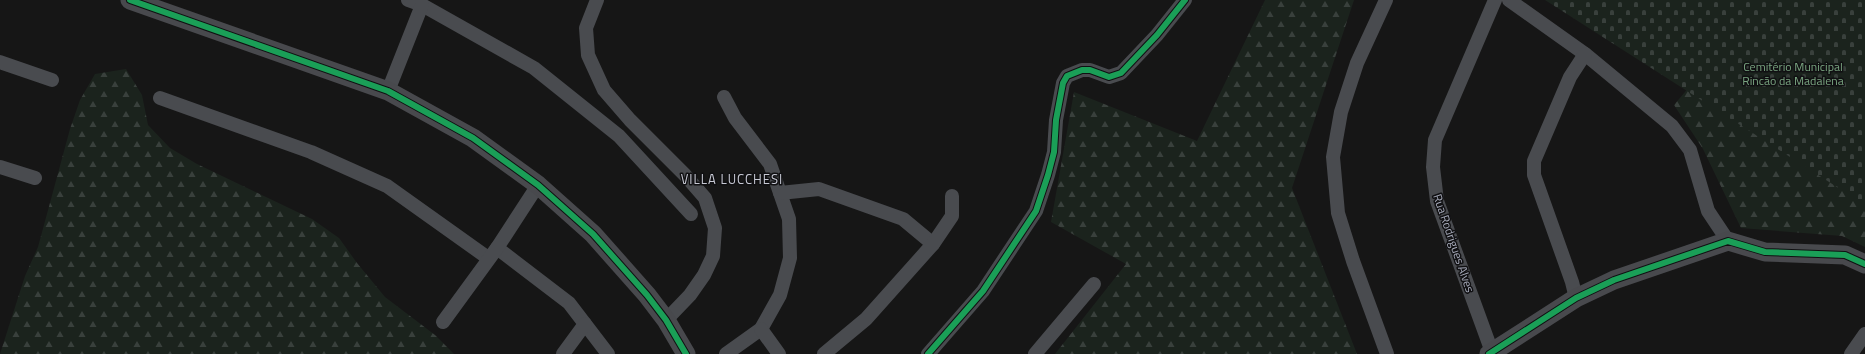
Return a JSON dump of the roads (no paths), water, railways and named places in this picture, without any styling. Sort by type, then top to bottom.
[{"type":"street","points":[[130,0],[388,91],[473,138],[538,185],[593,234],[647,295],[666,320],[686,354]]},
{"type":"street","points":[[408,0],[422,5],[534,68],[619,136],[691,214]]},
{"type":"street","points":[[597,0],[586,28],[588,55],[604,90],[630,120],[685,175],[705,198],[715,228],[713,256],[704,275],[690,295],[666,320]]},
{"type":"street","points":[[928,354],[983,291],[1036,211],[1054,152],[1056,120],[1062,82],[1067,76],[1082,70],[1090,70],[1109,77],[1121,73],[1157,35],[1185,0]]},
{"type":"street","points":[[1386,0],[1357,63],[1341,112],[1333,157],[1338,212],[1353,261],[1387,354]]},
{"type":"street","name":"Rua Rodrigues Alves","points":[[1491,353],[1437,201],[1433,167],[1435,140],[1495,0]]},
{"type":"street","points":[[1509,0],[1585,54],[1672,126],[1690,150],[1708,212],[1728,241]]},
{"type":"street","points":[[388,91],[422,5]]},
{"type":"street","points":[[1576,298],[1572,282],[1534,175],[1534,161],[1570,77],[1585,54]]},
{"type":"street","points":[[0,62],[52,80]]},
{"type":"street","points":[[724,97],[735,118],[770,164],[789,219],[790,258],[780,295],[761,329],[726,354]]},
{"type":"street","points":[[160,98],[310,152],[387,186],[569,303],[608,354]]},
{"type":"street","points":[[0,167],[35,178]]},
{"type":"street","points":[[443,322],[493,253],[538,185]]},
{"type":"street","points":[[780,193],[818,189],[903,219],[933,244]]},
{"type":"street","points":[[824,354],[866,319],[933,244],[952,216],[952,196]]},
{"type":"street","points":[[1491,353],[1576,298],[1614,280],[1728,241],[1765,252],[1845,255],[1865,264]]},
{"type":"street","points":[[1035,354],[1094,284]]},
{"type":"street","points":[[563,354],[585,324]]},
{"type":"street","points":[[761,329],[778,354]]},
{"type":"street","points":[[1851,354],[1865,334]]},
{"type":"district","name":"VILLA LUCCHESI","points":[[732,179]]},
{"type":"park label","name":"Cemitério Municipal Rincão da Madalena","points":[[1793,73]]}]
